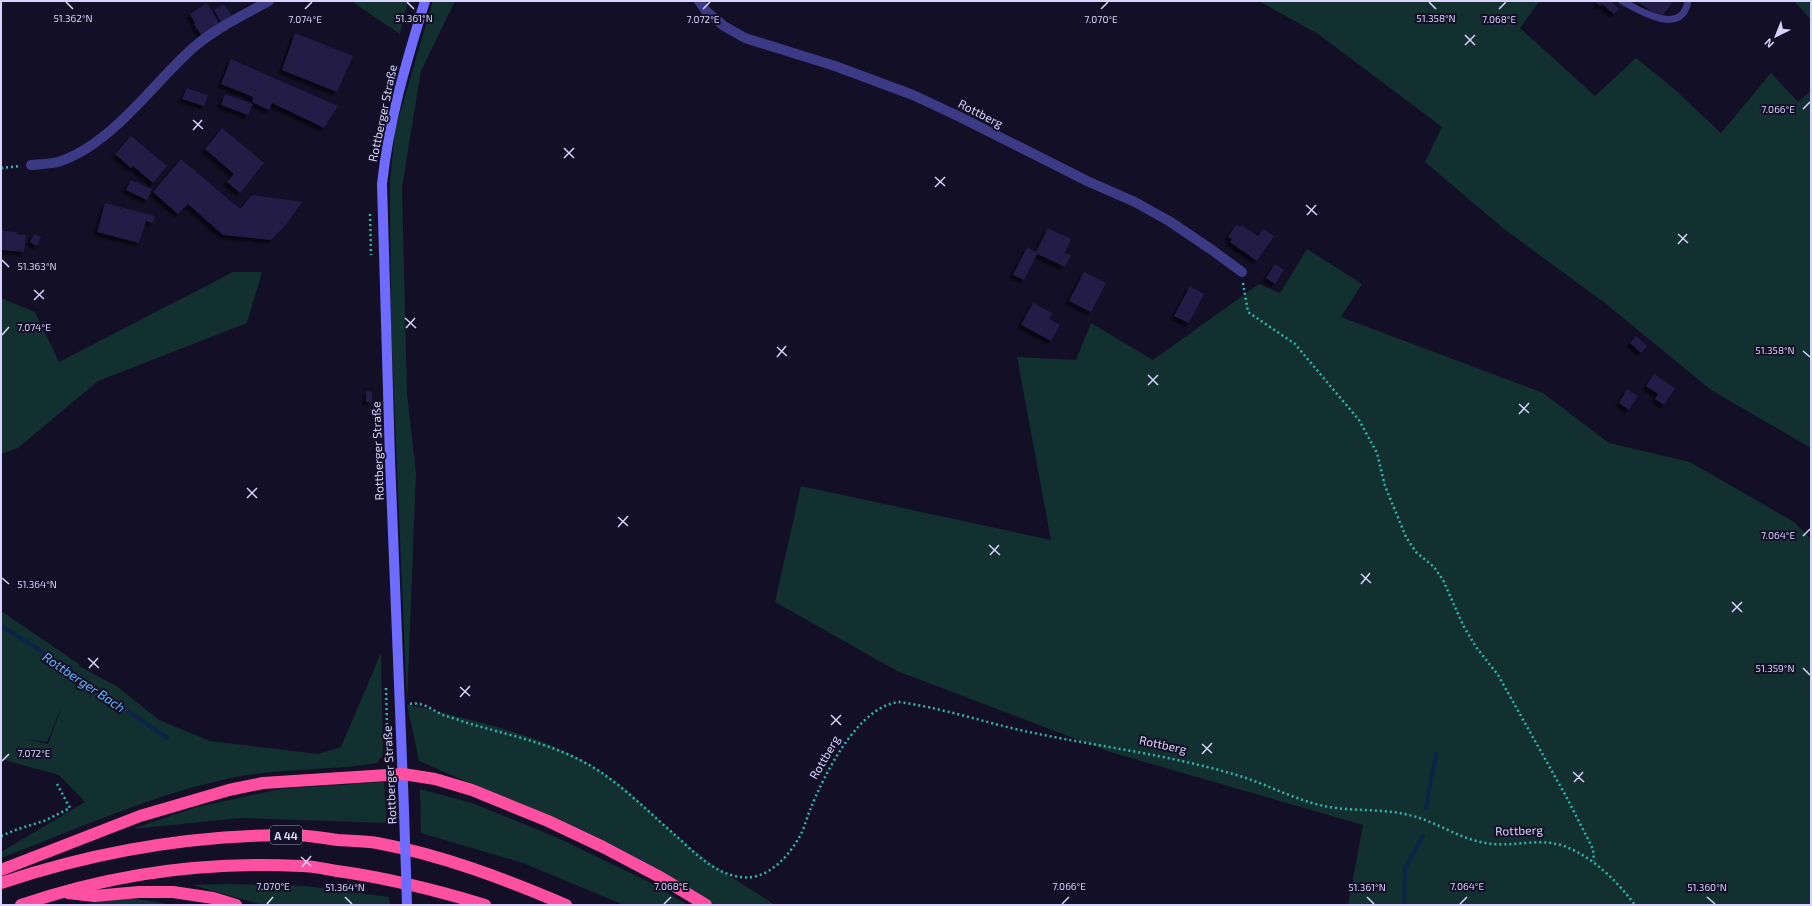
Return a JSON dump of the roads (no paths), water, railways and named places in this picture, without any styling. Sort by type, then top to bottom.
[{"type":"highway","points":[[1,870],[140,816],[229,790],[263,783],[403,774],[435,779],[472,790],[548,821],[651,873],[706,905]]},
{"type":"highway","name":"A 44","points":[[1,883],[46,868],[127,849],[212,838],[294,835],[376,843],[424,854],[478,870],[566,905]]},
{"type":"highway","points":[[21,905],[59,892],[137,874],[214,865],[302,866],[378,876],[485,905]]},
{"type":"highway","points":[[59,892],[94,896],[139,892],[173,892],[213,898],[236,905]]},
{"type":"main road","name":"Rottberger Straße","points":[[407,905],[384,303],[382,184],[386,144],[398,92],[425,1]]},
{"type":"street","points":[[31,165],[57,162],[86,149],[100,139],[139,103],[194,47],[211,35],[269,1]]},
{"type":"street","name":"Rottberg","points":[[699,1],[706,11],[724,26],[745,38],[835,66],[913,95],[960,117],[1087,182],[1135,202],[1169,221],[1242,272]]},
{"type":"lane","points":[[1622,1],[1659,20],[1680,16],[1687,9],[1688,1]]},
{"type":"waterway","name":"Rottberger Bach","points":[[1,626],[32,645],[167,738]]},
{"type":"waterway","points":[[1426,808],[1436,754]]},
{"type":"waterway","points":[[1404,905],[1405,868],[1423,836]]}]
